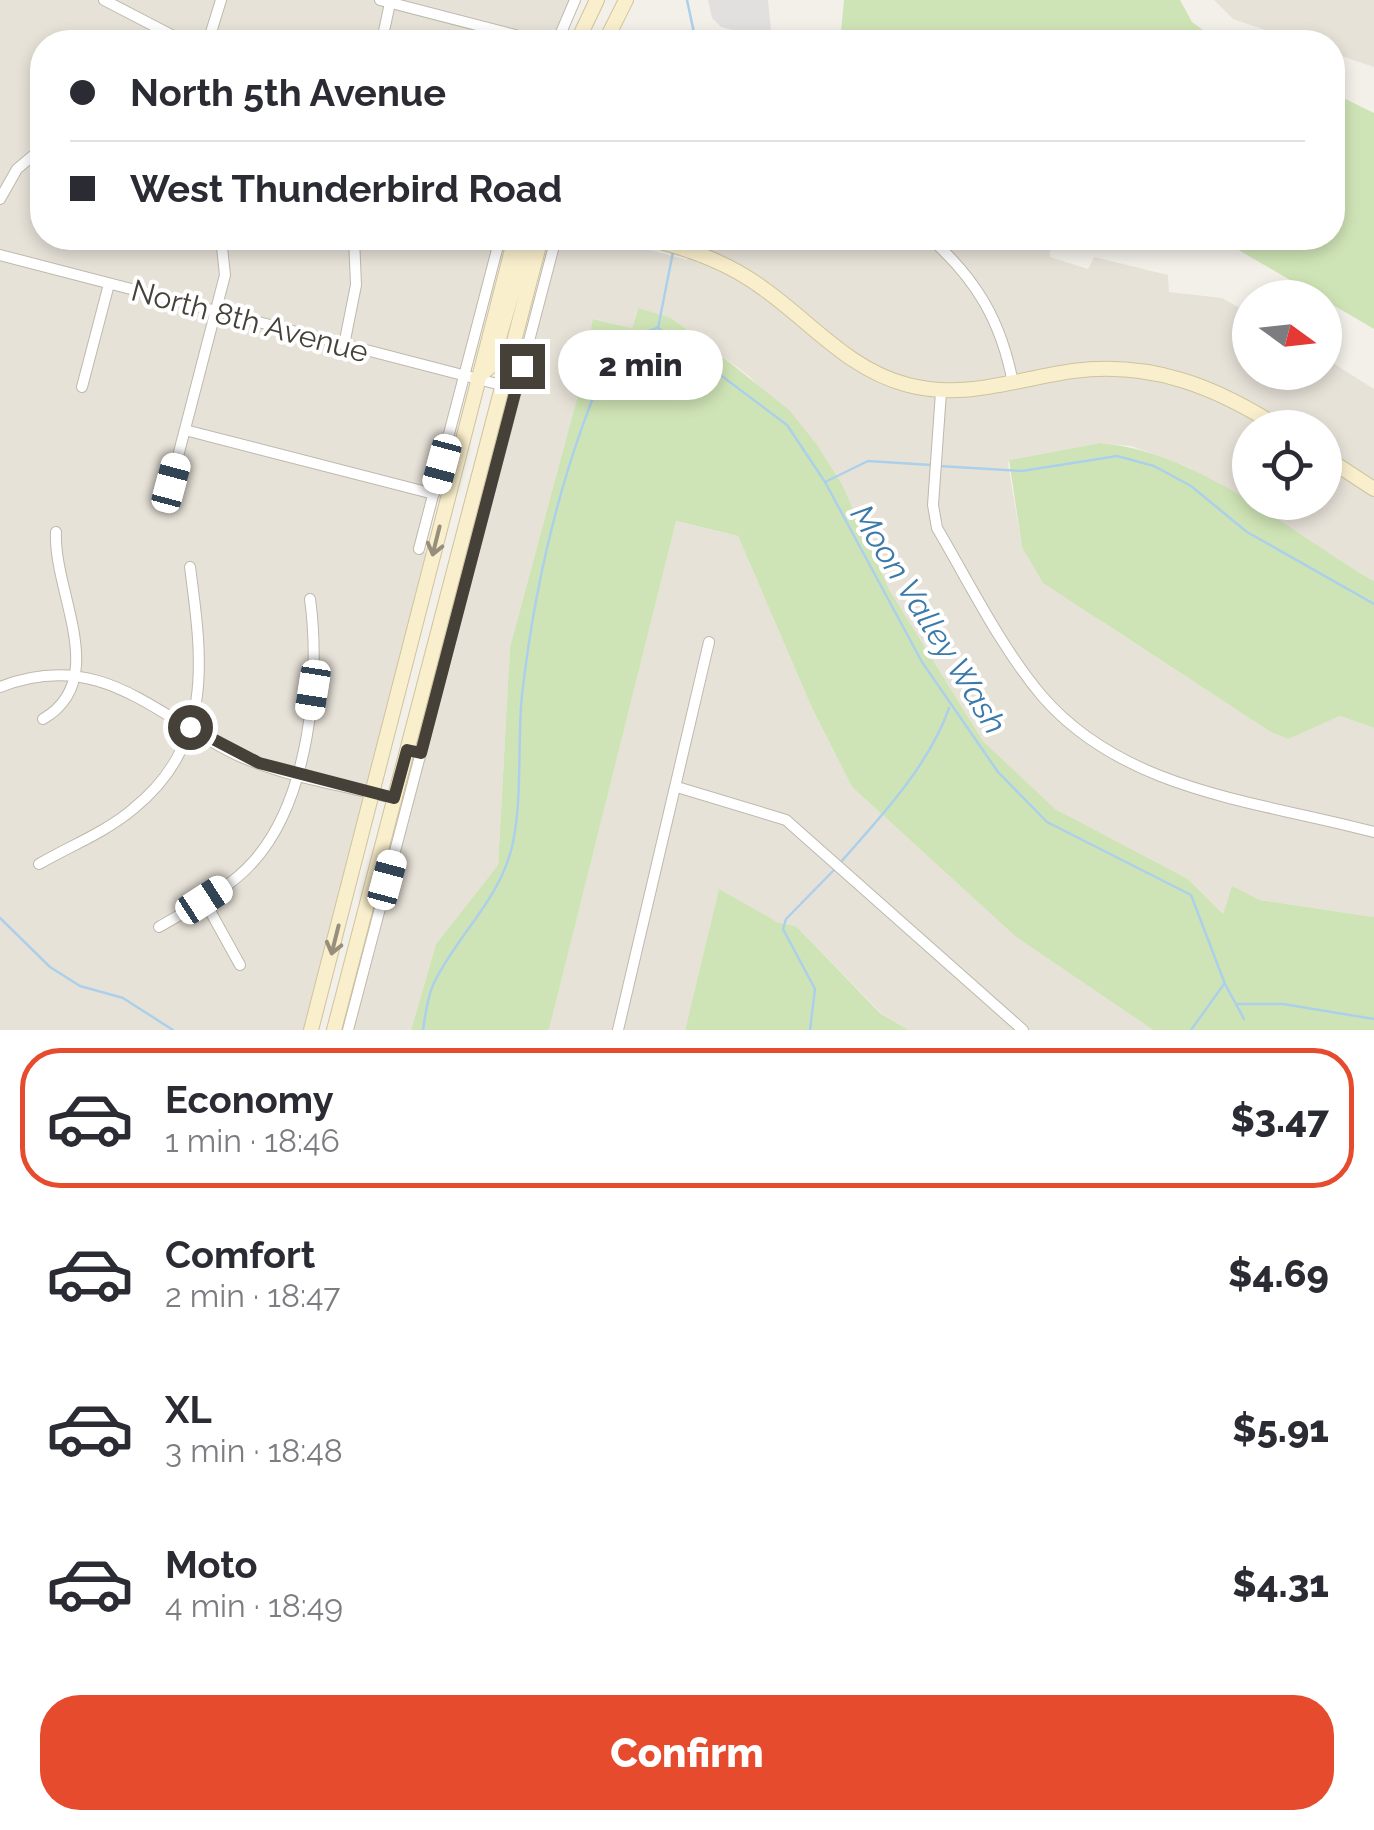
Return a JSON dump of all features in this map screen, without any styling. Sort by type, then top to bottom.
[{"type":"main road","points":[[583,30],[597,0]]},
{"type":"main road","points":[[611,30],[626,0]]},
{"type":"main road","points":[[312,1030],[386,744],[470,377],[511,250]]},
{"type":"main road","points":[[470,377],[491,366],[525,250]]},
{"type":"main road","points":[[334,1030],[394,798],[414,751],[501,385],[536,287],[540,250]]},
{"type":"main road","points":[[682,250],[728,265],[870,371],[941,392],[1090,370],[1155,372],[1218,391],[1250,410]]},
{"type":"main road","points":[[1342,468],[1374,488]]},
{"type":"main road","points":[[386,744],[414,751]]},
{"type":"street","points":[[104,0],[162,30]]},
{"type":"street","points":[[211,30],[220,0]]},
{"type":"street","points":[[562,30],[575,0]]},
{"type":"street","points":[[384,30],[385,1],[496,30]]},
{"type":"street","points":[[0,199],[17,169],[30,158]]},
{"type":"street","points":[[171,483],[225,275],[222,250]]},
{"type":"street","points":[[344,345],[356,285],[355,250]]},
{"type":"street","points":[[419,549],[470,377],[497,250]]},
{"type":"street","points":[[348,1030],[414,751],[536,287],[551,250]]},
{"type":"street","points":[[942,250],[973,280],[993,312],[1013,384]]},
{"type":"street","name":"North 8th Avenue","points":[[0,256],[501,385]]},
{"type":"street","points":[[82,388],[109,284]]},
{"type":"street","points":[[941,392],[933,505],[937,528],[1021,667],[1060,716],[1104,750],[1152,774],[1374,832]]},
{"type":"street","points":[[186,430],[434,494]]},
{"type":"street","points":[[42,719],[63,706],[75,675],[77,647],[55,554],[56,532]]},
{"type":"street","points":[[39,864],[133,810],[171,768],[190,727],[202,652],[190,566]]},
{"type":"street","points":[[159,927],[233,880],[265,846],[282,815],[296,774],[313,690],[310,599]]},
{"type":"street","points":[[618,1030],[709,642]]},
{"type":"street","points":[[0,687],[40,676],[75,675],[121,687],[240,756],[394,798]]},
{"type":"street","points":[[677,787],[786,820],[1023,1030]]},
{"type":"street","points":[[204,900],[240,965]]},
{"type":"shaded area","points":[[0,0],[571,0],[558,30],[30,30],[30,250],[493,250],[415,550],[427,553],[304,1030],[0,1030]]},
{"type":"shaded area","points":[[708,0],[768,0],[771,30],[732,30],[721,27],[712,18]]},
{"type":"shaded area","points":[[1214,0],[1374,0],[1374,67],[1345,57],[1345,30],[1266,30],[1233,19]]},
{"type":"shaded area","points":[[547,250],[650,250],[687,260],[690,250],[1050,250],[1050,257],[1088,269],[1094,257],[1168,275],[1169,292],[1222,298],[1232,304],[1232,390],[1342,390],[1342,369],[1374,389],[1374,581],[1274,520],[1342,520],[1342,410],[1232,410],[1232,494],[1188,467],[1131,446],[1100,443],[1009,460],[1022,547],[1102,622],[1269,731],[1288,738],[1340,716],[1374,728],[1374,917],[1260,900],[1232,887],[1223,914],[1188,879],[1054,809],[983,741],[889,589],[842,484],[818,446],[750,377],[671,318],[637,309],[632,328],[594,319],[580,387],[510,647],[498,865],[436,944],[411,1030],[341,1030]]},
{"type":"shaded area","points":[[675,521],[738,536],[811,706],[852,787],[1016,937],[1153,1030],[909,1030],[881,1013],[796,926],[779,923],[719,890],[685,1030],[549,1030]]},
{"type":"green space","points":[[844,0],[1180,0],[1192,22],[1203,30],[841,30]]},
{"type":"green space","points":[[1345,99],[1374,113],[1374,329],[1342,310],[1342,280],[1290,280],[1239,250],[1345,250]]},
{"type":"green space","points":[[638,308],[671,318],[789,410],[842,484],[889,589],[983,741],[1055,809],[1188,879],[1223,914],[1232,886],[1260,900],[1374,917],[1374,1030],[1153,1030],[1016,937],[852,787],[811,706],[738,536],[676,521],[549,1030],[411,1030],[436,944],[498,865],[510,647],[580,387],[593,319],[632,328]]},
{"type":"green space","points":[[1100,443],[1173,461],[1232,491],[1232,520],[1279,520],[1374,581],[1374,728],[1340,716],[1288,739],[1269,731],[1043,583],[1022,547],[1009,460]]},
{"type":"green space","points":[[719,889],[779,923],[796,926],[880,1013],[909,1030],[685,1030]]},
{"type":"waterway","name":"Moon Valley Wash","points":[[687,0],[693,30]]},
{"type":"waterway","name":"Moon Valley Wash","points":[[673,252],[658,328],[787,425],[825,482],[922,662],[998,772],[1047,822],[1191,895],[1225,984],[1244,1019]]},
{"type":"waterway","points":[[423,1030],[433,985],[497,884],[512,847],[518,809],[522,695],[535,604],[555,514],[582,427],[617,342],[657,328]]},
{"type":"waterway","points":[[939,466],[1022,471],[1117,456],[1154,466],[1191,486],[1247,532],[1374,604]]},
{"type":"waterway","points":[[825,482],[868,461],[931,465]]},
{"type":"waterway","points":[[839,864],[916,771],[949,708]]},
{"type":"waterway","points":[[810,1030],[815,989],[783,929],[786,919],[834,870]]},
{"type":"waterway","points":[[0,918],[50,967],[80,986],[123,998],[173,1030]]},
{"type":"waterway","name":"Moon Valley Wash","points":[[1191,1030],[1224,984]]},
{"type":"waterway","name":"Moon Valley Wash","points":[[1237,1004],[1283,1004],[1374,1019]]},
{"type":"route","points":[[190,727],[218,745],[259,763],[394,798],[407,750],[421,753],[522,366]]}]
